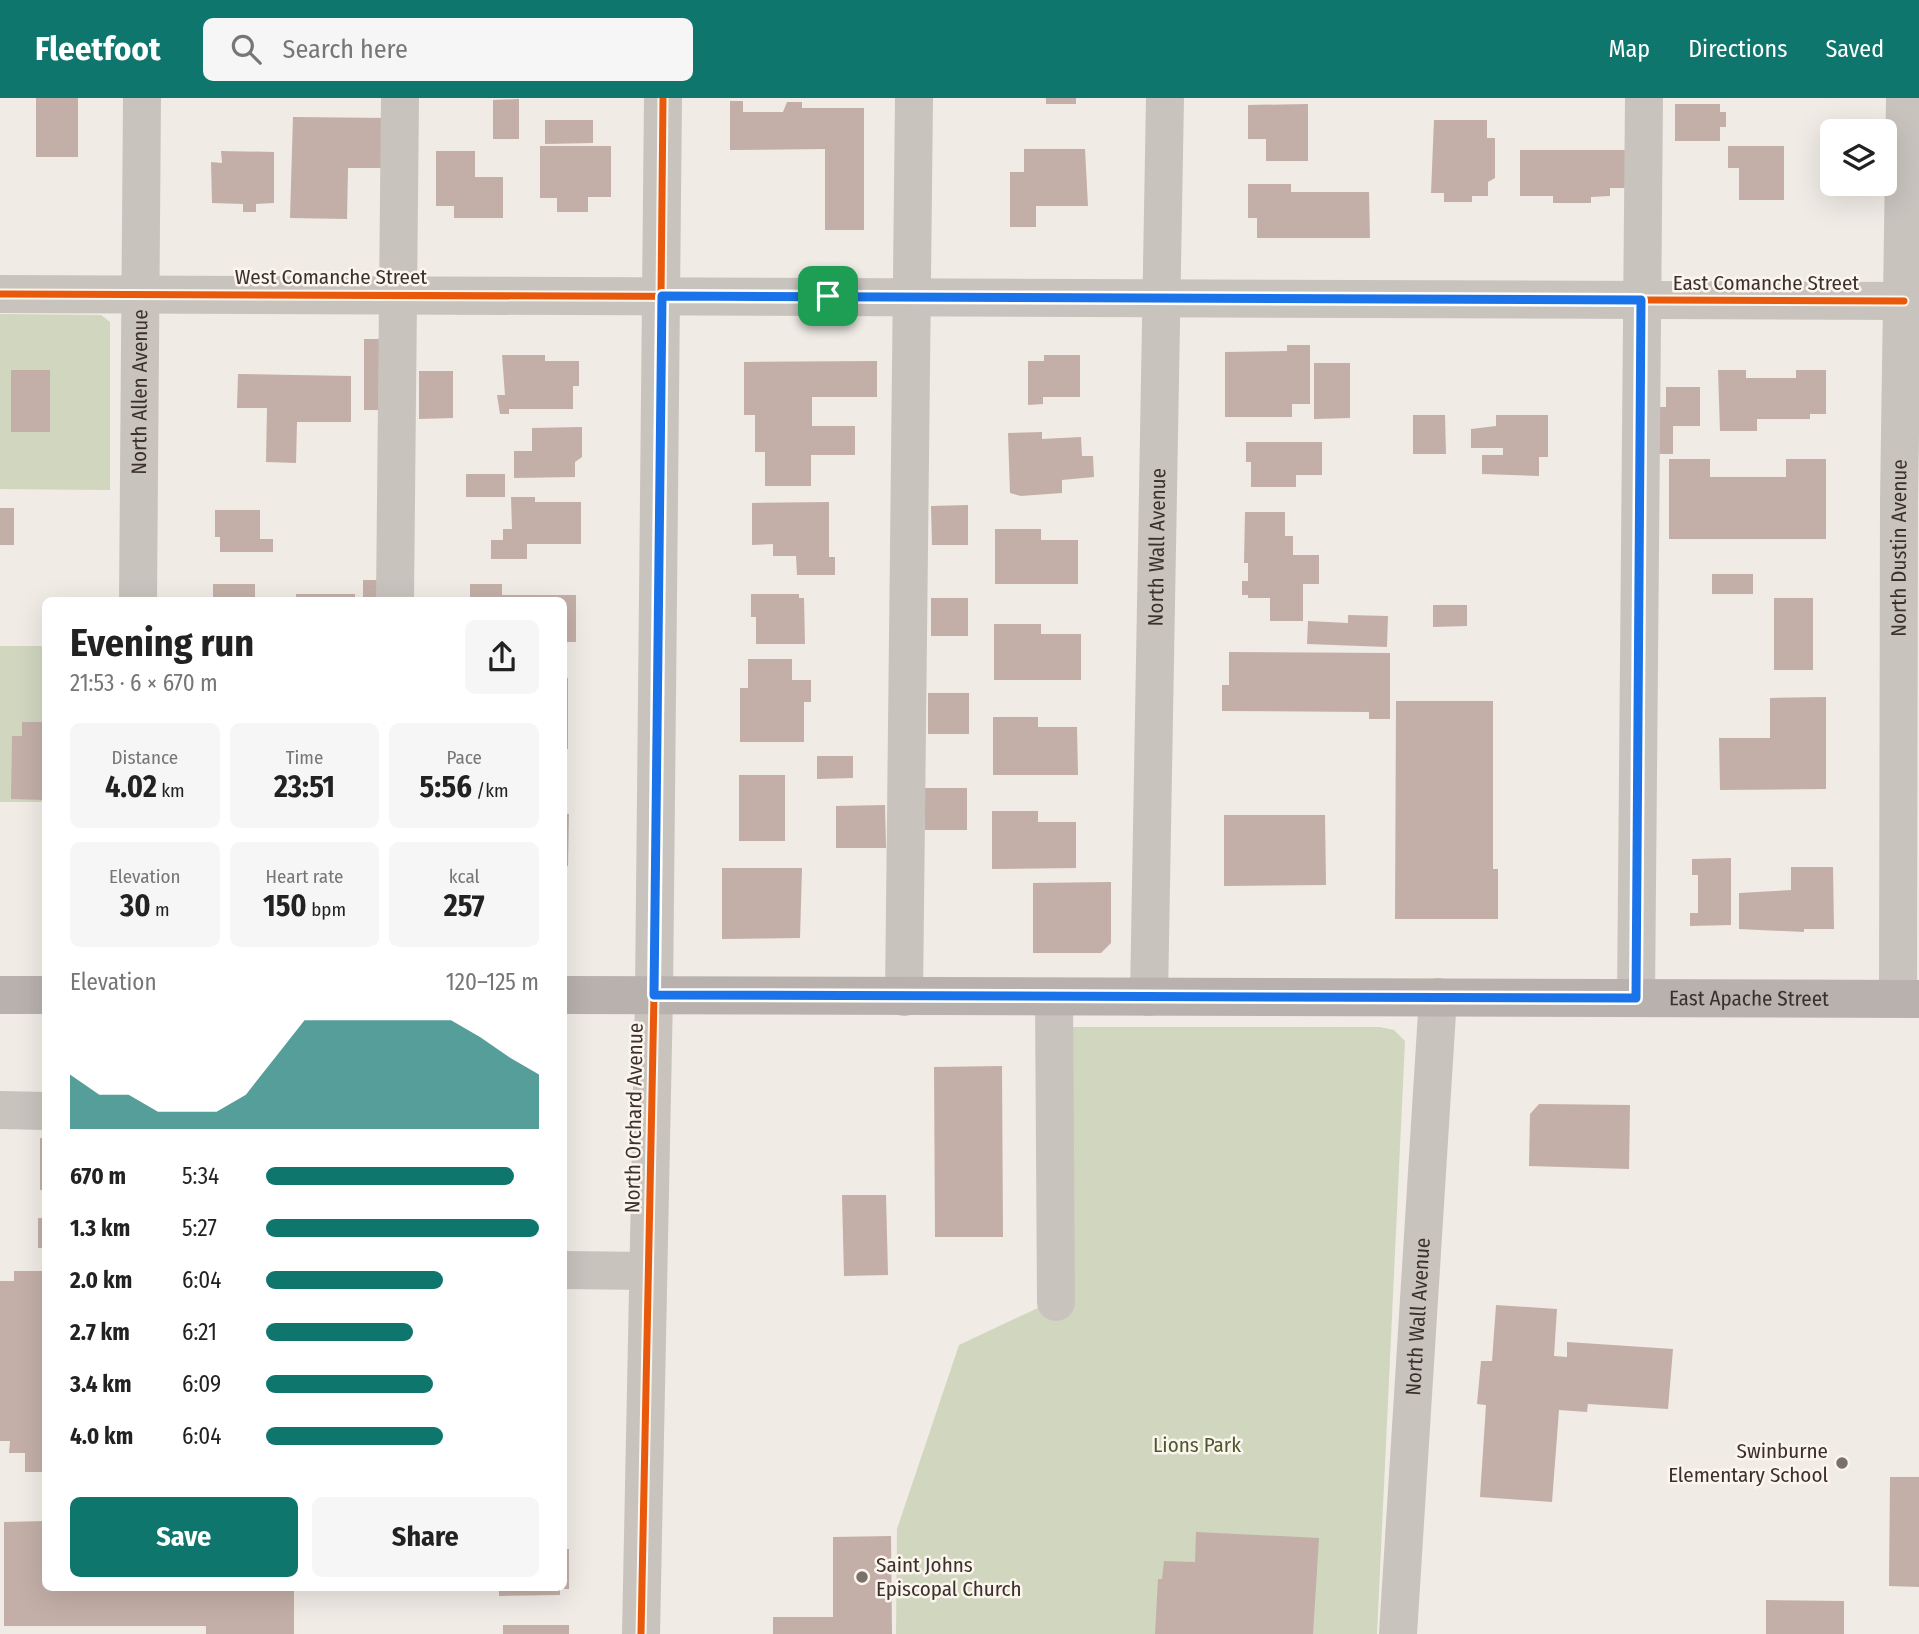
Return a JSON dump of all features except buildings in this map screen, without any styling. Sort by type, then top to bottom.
[{"type":"main road","points":[[0,995],[42,995]]},
{"type":"main road","name":"East Apache Street","points":[[567,995],[1908,999]]},
{"type":"street","name":"North Allen Avenue","points":[[138,597],[142,98]]},
{"type":"street","points":[[395,597],[400,98]]},
{"type":"street","name":"North Orchard Avenue","points":[[641,1634],[654,995],[663,98]]},
{"type":"street","points":[[904,997],[914,98]]},
{"type":"street","name":"North Wall Avenue","points":[[1149,997],[1165,98]]},
{"type":"street","points":[[1636,998],[1644,98]]},
{"type":"street","name":"North Dustin Avenue","points":[[1905,98],[1903,301],[1909,502],[1908,999]]},
{"type":"street","name":"West Comanche Street","points":[[0,294],[662,296]]},
{"type":"street","name":"East Comanche Street","points":[[662,296],[1903,301]]},
{"type":"street","points":[[1054,997],[1056,1302]]},
{"type":"street","name":"North Wall Avenue","points":[[1398,1634],[1438,997]]},
{"type":"street","points":[[0,1110],[42,1111]]},
{"type":"street","points":[[567,1270],[649,1270]]},
{"type":"green space","points":[[0,314],[101,315],[110,322],[110,490],[0,489]]},
{"type":"green space","points":[[0,646],[42,646],[42,802],[0,802]]},
{"type":"green space","name":"Lions Park","points":[[1068,1027],[1380,1027],[1394,1030],[1405,1041],[1377,1634],[896,1634],[897,1529],[959,1345],[1040,1307]]},
{"type":"cycle path","points":[[641,1634],[654,995],[663,98]]},
{"type":"cycle path","points":[[0,294],[1904,301]]},
{"type":"place","name":"Swinburne Elementary School","points":[[1842,1463]]},
{"type":"place","name":"Saint Johns Episcopal Church","points":[[862,1577]]},
{"type":"route","points":[[662,296],[828,296],[1641,300],[1636,998],[654,995],[662,296]]}]
